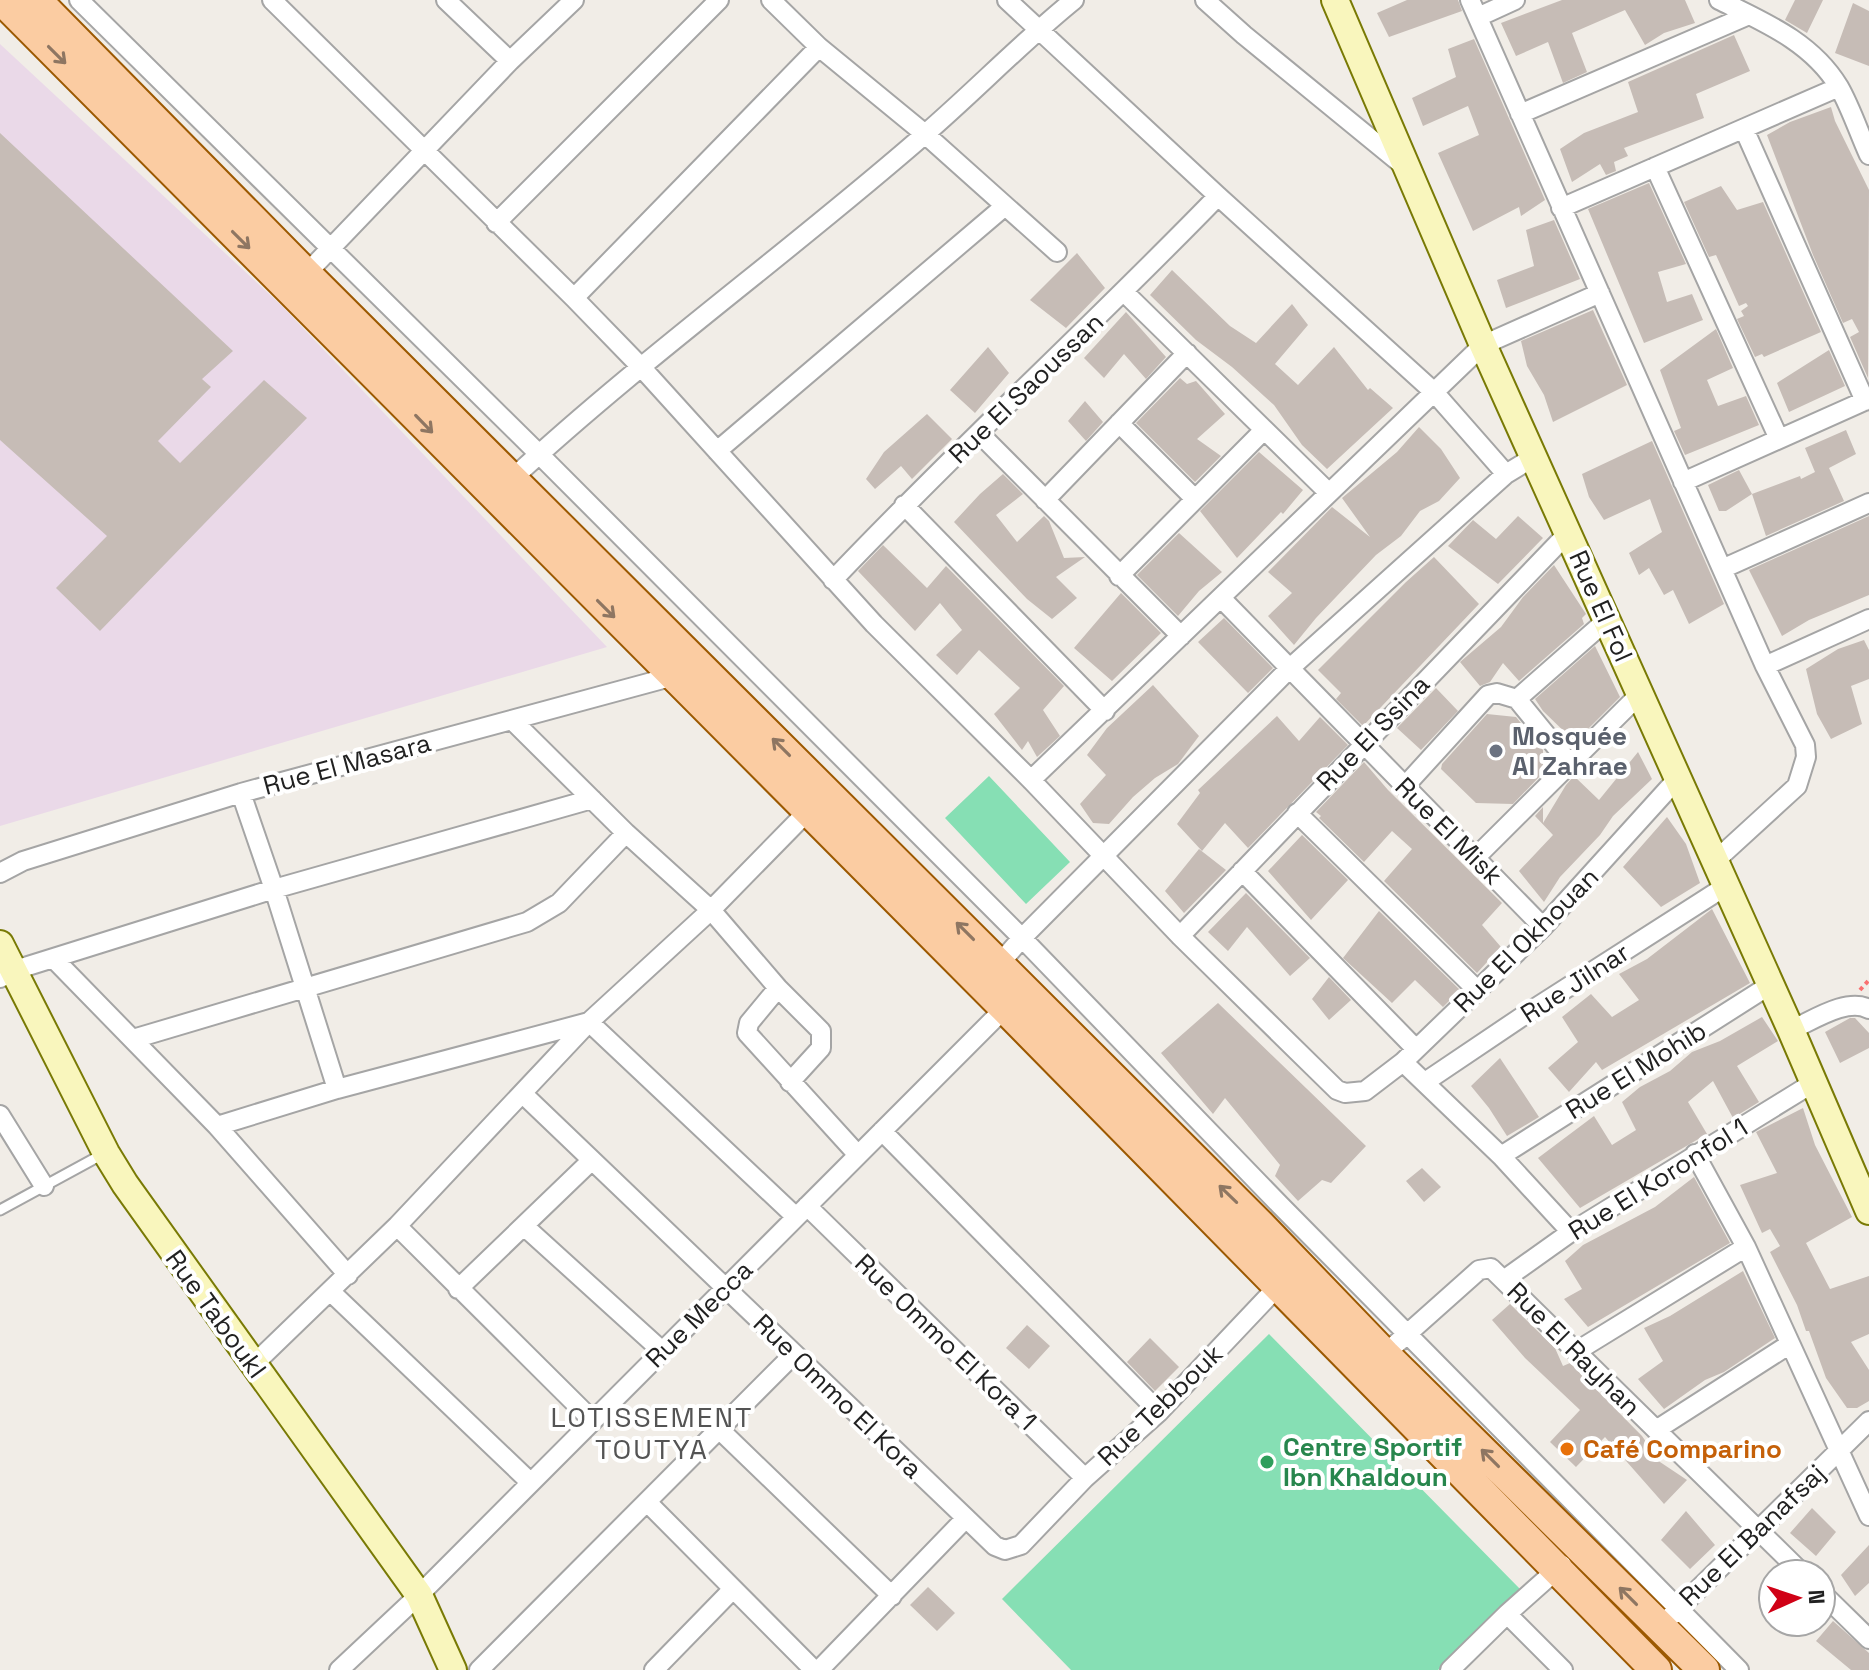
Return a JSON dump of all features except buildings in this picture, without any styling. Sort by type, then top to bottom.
[{"type":"main road","points":[[2,0],[684,668],[1014,999],[1374,1364],[1558,1570],[1646,1660]]},
{"type":"main road","points":[[36,0],[306,274],[513,478],[808,811],[990,975]]},
{"type":"main road","points":[[1014,999],[1270,1215],[1288,1276]]},
{"type":"main road","points":[[1374,1364],[1580,1547],[1668,1618],[1704,1670]]},
{"type":"street","points":[[79,0],[539,454],[1022,938],[1270,1215],[1407,1333],[1668,1618],[1739,1670]]},
{"type":"street","points":[[272,0],[642,368],[833,580],[1180,936]]},
{"type":"street","points":[[446,0],[510,61]]},
{"type":"street","points":[[306,274],[510,61],[574,0]]},
{"type":"street","points":[[496,223],[719,0]]},
{"type":"street","points":[[771,0],[819,47],[925,134],[1057,252]]},
{"type":"street","points":[[1007,0],[1434,392],[1506,474]]},
{"type":"street","points":[[513,478],[925,134],[1074,0]]},
{"type":"street","points":[[1205,0],[1409,170]]},
{"type":"street","name":"Rue El Fol","points":[[1335,0],[1483,345],[1608,619],[1869,1211]]},
{"type":"street","points":[[1515,0],[1474,8],[1765,666],[1805,745],[1806,757],[1797,786],[1715,861]]},
{"type":"street","points":[[1719,0],[1794,39],[1821,63],[1839,87],[1869,155]]},
{"type":"street","points":[[1520,114],[1749,15]]},
{"type":"street","points":[[574,298],[819,47]]},
{"type":"street","points":[[1561,208],[1839,87]]},
{"type":"street","points":[[1683,482],[1867,400],[1744,129]]},
{"type":"street","points":[[1655,167],[1779,439]]},
{"type":"street","name":"Rue El Saoussan","points":[[833,580],[904,505],[980,434],[1218,196]]},
{"type":"street","points":[[717,451],[1005,206]]},
{"type":"street","points":[[1124,292],[1328,492]]},
{"type":"street","points":[[1031,780],[1483,345],[1600,293]]},
{"type":"street","points":[[1045,500],[1187,353]]},
{"type":"street","points":[[1119,423],[1194,498]]},
{"type":"street","points":[[1119,576],[1264,430]]},
{"type":"street","points":[[980,434],[1181,636]]},
{"type":"street","points":[[990,975],[1022,938],[1289,669],[1506,474],[1534,457]]},
{"type":"street","points":[[1722,569],[1869,503]]},
{"type":"street","points":[[904,505],[1105,711]]},
{"type":"street","name":"Rue El Ssina","points":[[1180,936],[1568,533]]},
{"type":"street","name":"Rue El Misk","points":[[1221,598],[1543,927]]},
{"type":"street","points":[[1517,699],[1608,619]]},
{"type":"street","points":[[1765,666],[1869,619]]},
{"type":"street","name":"Rue El Masara","points":[[0,873],[23,861],[241,793],[512,720],[684,668]]},
{"type":"street","points":[[1405,786],[1488,695],[1497,693],[1517,699],[1570,764]]},
{"type":"street","points":[[1475,858],[1639,695]]},
{"type":"street","points":[[512,720],[626,833],[711,910],[778,988],[821,1031],[821,1048],[790,1082]]},
{"type":"street","name":"Rue El Okhouan","points":[[1180,936],[1337,1090],[1345,1093],[1365,1091],[1409,1055],[1543,927],[1678,778]]},
{"type":"street","points":[[241,793],[337,1089]]},
{"type":"street","points":[[7,974],[274,889],[592,799]]},
{"type":"street","points":[[253,1365],[397,1226],[589,1022],[711,910],[808,811]]},
{"type":"street","points":[[1297,813],[1478,991]]},
{"type":"street","points":[[133,1039],[527,922],[559,903],[626,833]]},
{"type":"street","points":[[1242,871],[1409,1055],[1425,1082],[1501,1156],[1571,1232]]},
{"type":"street","name":"Rue Jilnar","points":[[1425,1082],[1726,886]]},
{"type":"street","name":"Rue Taboukl","points":[[0,944],[7,974],[106,1153],[149,1220],[419,1595],[453,1670]]},
{"type":"street","points":[[54,959],[217,1126],[348,1275]]},
{"type":"street","name":"Rue El Mohib","points":[[1501,1156],[1770,985]]},
{"type":"street","points":[[778,988],[746,1029],[750,1039],[858,1155]]},
{"type":"street","name":"Rue Mecca","points":[[339,1670],[419,1595],[1014,999]]},
{"type":"street","points":[[1791,1030],[1856,1004],[1869,1009]]},
{"type":"street","points":[[217,1126],[337,1089],[589,1022]]},
{"type":"street","name":"Rue Ommo El Kora 1","points":[[589,1022],[801,1211],[1085,1478]]},
{"type":"street","name":"Rue El Koronfol 1","points":[[1505,1279],[1571,1232],[1813,1083]]},
{"type":"street","name":"Rue Ommo El Kora","points":[[523,1094],[995,1546],[1005,1550],[1021,1545]]},
{"type":"street","points":[[0,1115],[44,1186]]},
{"type":"street","points":[[882,1131],[1159,1412]]},
{"type":"street","points":[[1695,1154],[1746,1247],[1869,1516]]},
{"type":"street","points":[[458,1289],[592,1160]]},
{"type":"street","points":[[397,1226],[593,1421]]},
{"type":"street","points":[[524,1226],[662,1351]]},
{"type":"street","points":[[1577,1351],[1746,1247]]},
{"type":"street","name":"Rue El Rayhan","points":[[1407,1333],[1479,1270],[1491,1268],[1787,1558]]},
{"type":"street","name":"Rue Tebbouk","points":[[1021,1545],[1085,1478],[1159,1412],[1288,1276]]},
{"type":"street","points":[[331,1292],[530,1482]]},
{"type":"street","points":[[1374,1364],[1407,1333]]},
{"type":"street","points":[[1656,1430],[1790,1344]]},
{"type":"street","points":[[479,1670],[794,1354]]},
{"type":"street","name":"Rue El Banafsaj","points":[[1646,1660],[1668,1618],[1869,1421]]},
{"type":"street","points":[[720,1430],[892,1596]]},
{"type":"street","points":[[647,1502],[816,1670],[966,1518]]},
{"type":"street","points":[[1450,1670],[1580,1547]]},
{"type":"street","points":[[654,1670],[733,1589]]},
{"type":"street","points":[[1837,1608],[1869,1639]]},
{"type":"street","points":[[1507,1614],[1563,1670]]},
{"type":"lane","points":[[0,1210],[106,1153]]},
{"type":"shaded area","points":[[0,44],[282,306],[607,647],[0,826]]},
{"type":"green space","points":[[989,776],[1070,862],[1026,904],[945,818]]},
{"type":"green space","name":"Centre Sportif Ibn Khaldoun","points":[[1269,1334],[1520,1589],[1438,1670],[1071,1670],[1002,1599]]},
{"type":"place","name":"Mosquée Al Zahrae","points":[[1496,751]]},
{"type":"place","name":"Café Comparino","points":[[1567,1449]]},
{"type":"place","name":"Centre Sportif Ibn Khaldoun","points":[[1267,1462]]},
{"type":"district","name":"LOTISSEMENT TOUTYA","points":[[652,1433]]}]
